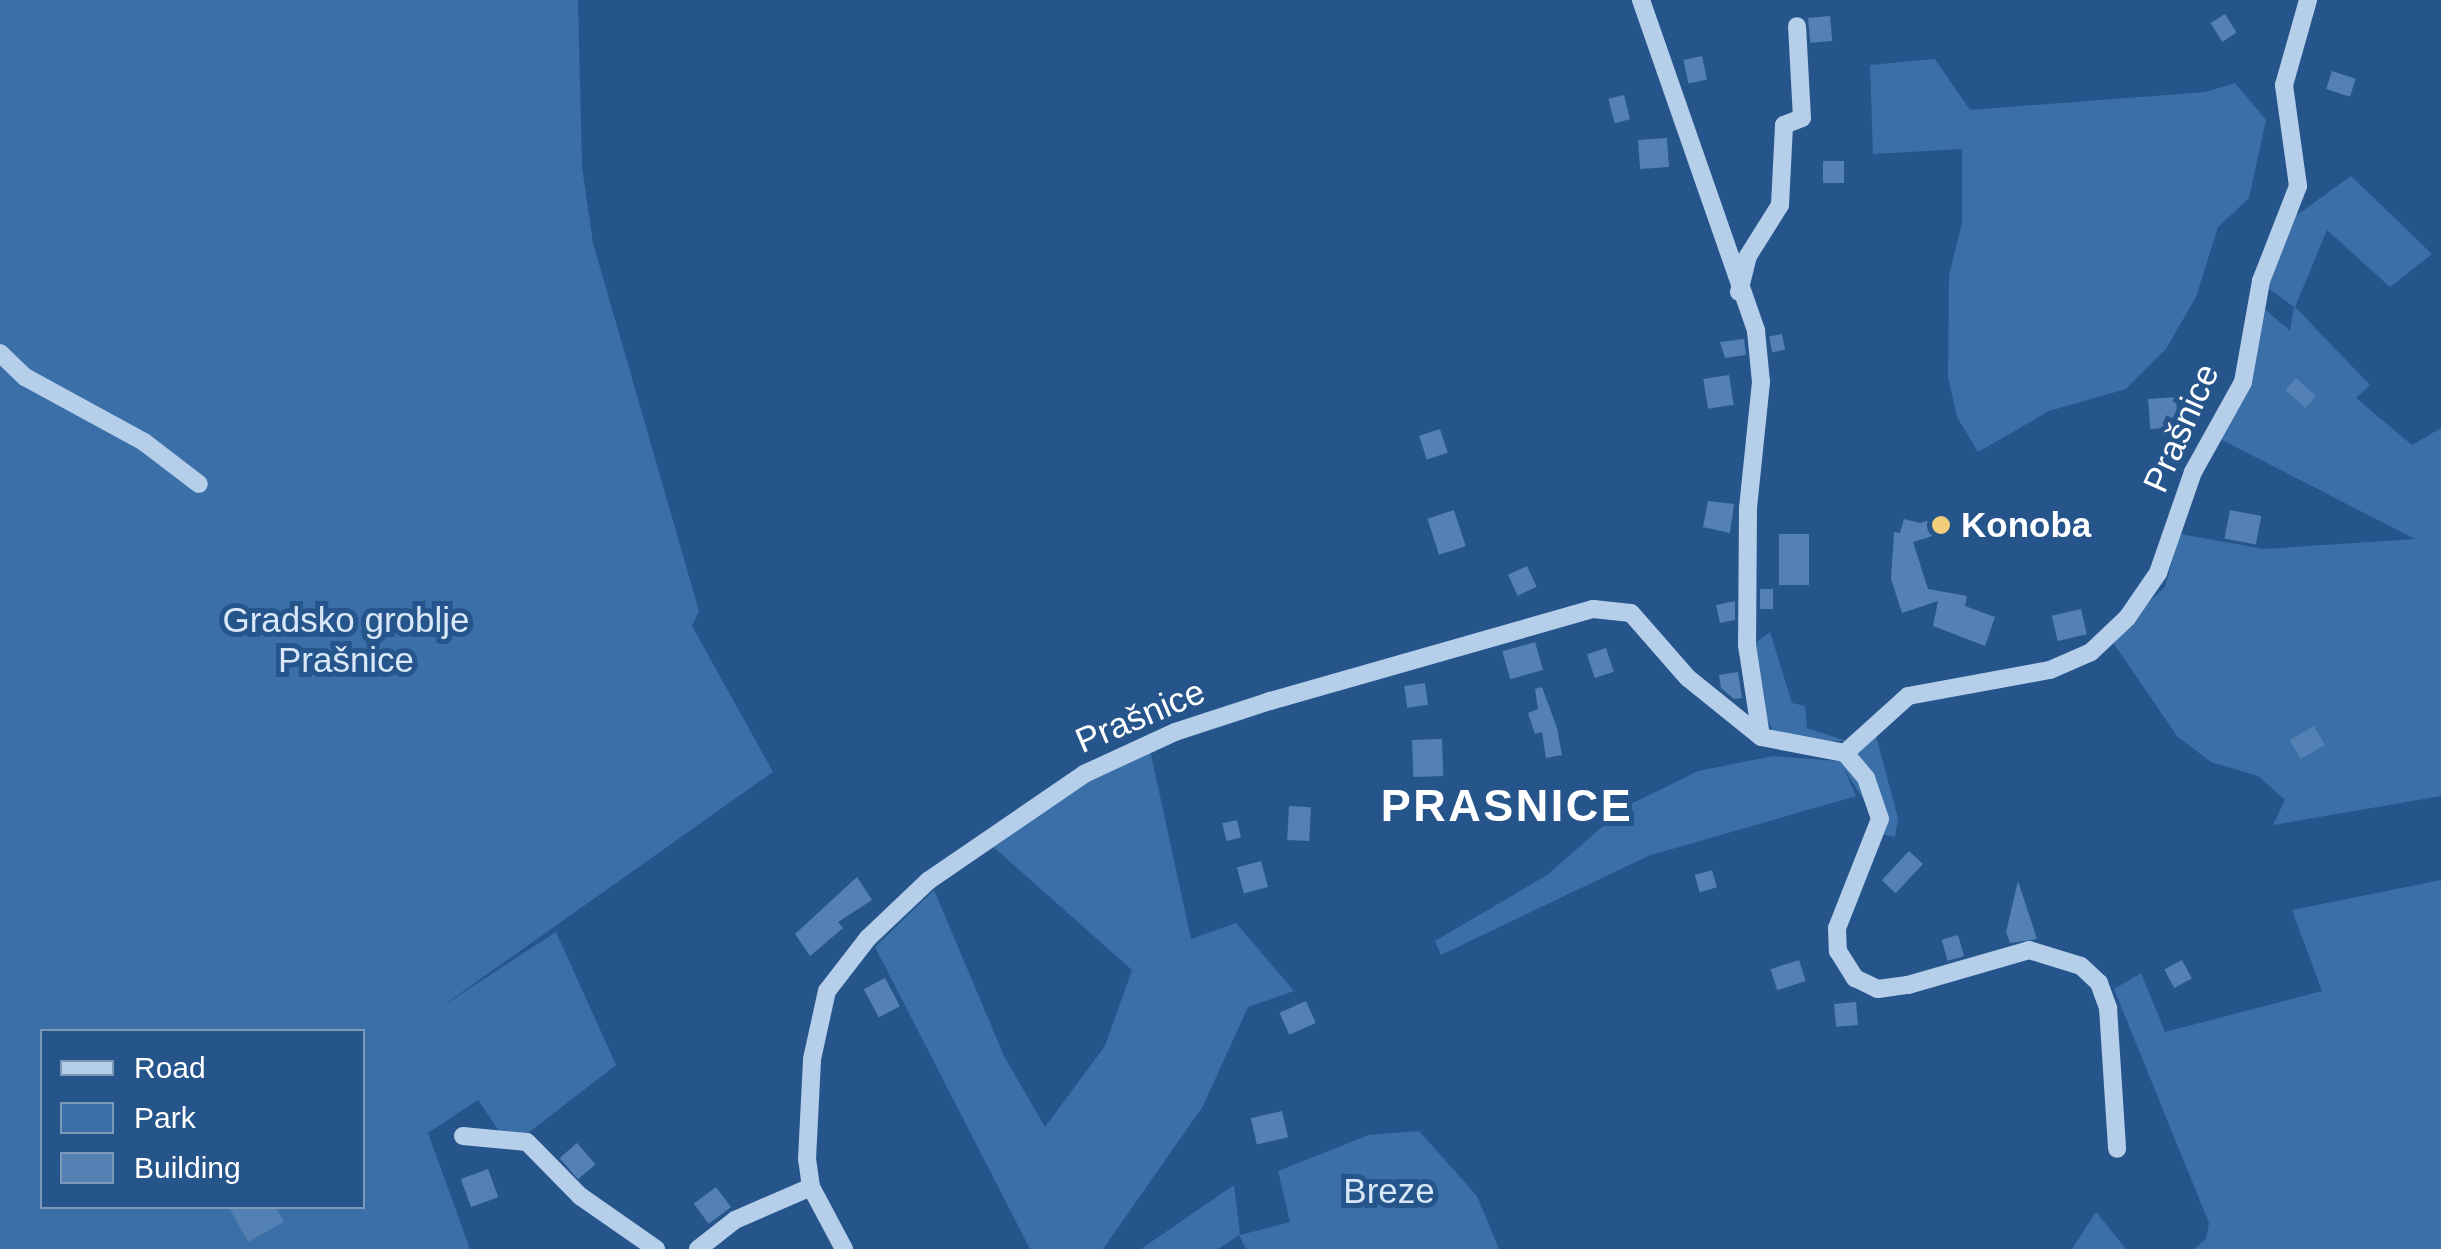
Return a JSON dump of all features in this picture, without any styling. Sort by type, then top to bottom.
[{"type":"street","points":[[1641,0],[1739,292],[1756,331],[1761,382],[1748,508],[1747,645],[1761,737]]},
{"type":"street","name":"Prašnice","points":[[844,1249],[811,1187],[806,1116],[827,991],[868,938],[928,881],[1084,774],[1175,732],[1270,700],[1592,609],[1631,613],[1688,678],[1761,737],[1844,753],[1908,696],[2076,663],[2127,618],[2158,573],[2192,472],[2243,382],[2261,282],[2298,186],[2284,85],[2308,0]]},
{"type":"street","points":[[1739,292],[1748,256],[1780,205],[1784,125],[1802,118],[1797,26]]},
{"type":"street","points":[[0,353],[24,376],[144,442],[199,484]]},
{"type":"street","points":[[1844,753],[1866,778],[1880,819],[1837,928],[1838,951],[1855,978],[1878,989],[1908,985],[2029,950],[2081,966],[2099,983],[2108,1008],[2117,1149]]},
{"type":"street","points":[[463,1136],[527,1142],[580,1196],[656,1249]]},
{"type":"street","points":[[698,1249],[735,1220],[811,1187]]},
{"type":"green space","name":"Gradsko groblje Prašnice","points":[[0,0],[578,0],[582,167],[593,243],[699,611],[692,626],[773,772],[438,1009],[556,932],[616,1065],[510,1147],[478,1100],[428,1133],[470,1249],[0,1249]]},
{"type":"green space","points":[[1935,59],[1970,110],[2206,92],[2235,83],[2266,120],[2249,198],[2218,227],[2196,297],[2166,349],[2126,389],[2049,411],[1978,452],[1957,417],[1948,377],[1949,276],[1962,223],[1962,149],[1873,154],[1870,65]]},
{"type":"green space","points":[[2351,176],[2432,254],[2390,287],[2327,230],[2295,307],[2370,385],[2356,398],[2412,445],[2441,428],[2441,796],[2273,825],[2285,800],[2258,776],[2211,762],[2177,736],[2110,638],[2165,587],[2180,534],[2264,549],[2415,539],[2220,439],[2261,306],[2290,331],[2294,307],[2268,288],[2294,217]]},
{"type":"green space","points":[[1770,632],[1792,703],[1805,706],[1807,728],[1846,741],[1781,744],[1758,705],[1753,645]]},
{"type":"green space","points":[[1876,736],[1898,818],[1895,837],[1867,831],[1875,817],[1844,769],[1856,796],[1648,856],[1441,955],[1435,941],[1547,875],[1625,807],[1698,771],[1773,756],[1838,761]]},
{"type":"green space","points":[[1150,750],[1191,939],[1236,923],[1294,991],[1248,1007],[1203,1106],[1103,1249],[1030,1249],[875,947],[934,890],[1004,1056],[1045,1127],[1105,1046],[1132,970],[989,843],[1050,799]]},
{"type":"green space","points":[[2441,880],[2441,1249],[2194,1249],[2206,1239],[2209,1223],[2114,989],[2141,973],[2165,1032],[2322,991],[2292,910]]},
{"type":"green space","name":"Breze","points":[[1419,1131],[1477,1196],[1499,1249],[1246,1249],[1239,1235],[1218,1249],[1141,1249],[1234,1185],[1240,1235],[1290,1222],[1278,1171],[1369,1135]]},
{"type":"green space","points":[[2096,1212],[2126,1249],[2072,1249]]},
{"type":"building","points":[[2225,14],[2237,33],[2222,42],[2211,23]]},
{"type":"building","points":[[1830,16],[1832,41],[1810,43],[1808,18]]},
{"type":"building","points":[[1702,56],[1707,79],[1688,83],[1683,60]]},
{"type":"building","points":[[2332,71],[2356,79],[2350,97],[2326,89]]},
{"type":"building","points":[[1624,95],[1630,119],[1615,123],[1608,99]]},
{"type":"building","points":[[1667,138],[1669,167],[1640,169],[1638,140]]},
{"type":"building","points":[[1823,161],[1844,161],[1844,183],[1823,183]]},
{"type":"building","points":[[1782,334],[1785,350],[1772,352],[1769,336]]},
{"type":"building","points":[[1744,339],[1746,355],[1725,358],[1720,342]]},
{"type":"building","points":[[1729,375],[1734,405],[1708,409],[1703,379]]},
{"type":"building","points":[[2296,378],[2316,396],[2305,408],[2285,390]]},
{"type":"building","points":[[2176,397],[2178,427],[2150,429],[2148,399]]},
{"type":"building","points":[[1440,429],[1448,453],[1427,460],[1419,436]]},
{"type":"building","points":[[1708,501],[1734,504],[1730,533],[1703,527]]},
{"type":"building","points":[[1454,510],[1466,546],[1439,555],[1427,519]]},
{"type":"building","points":[[2230,510],[2261,516],[2256,545],[2224,538]]},
{"type":"building","points":[[1947,515],[1952,530],[1913,542],[1928,589],[1967,596],[1965,606],[1995,617],[1985,646],[1933,626],[1938,601],[1902,613],[1891,579],[1894,532],[1900,533],[1904,519],[1920,523]]},
{"type":"building","points":[[1779,534],[1809,534],[1809,585],[1779,585]]},
{"type":"building","points":[[1527,566],[1537,587],[1518,596],[1508,575]]},
{"type":"building","points":[[1760,589],[1773,589],[1773,609],[1760,609]]},
{"type":"building","points":[[1735,601],[1735,620],[1720,623],[1716,605]]},
{"type":"building","points":[[2081,609],[2087,634],[2058,641],[2052,616]]},
{"type":"building","points":[[1535,642],[1543,670],[1510,679],[1502,651]]},
{"type":"building","points":[[1606,648],[1614,672],[1595,678],[1587,654]]},
{"type":"building","points":[[1738,672],[1742,698],[1734,699],[1721,688],[1719,675]]},
{"type":"building","points":[[1425,683],[1428,705],[1407,708],[1404,686]]},
{"type":"building","points":[[1542,687],[1562,755],[1546,758],[1542,732],[1535,734],[1528,713],[1538,709],[1535,689]]},
{"type":"building","points":[[2314,726],[2325,745],[2301,759],[2290,740]]},
{"type":"building","points":[[1442,739],[1443,776],[1413,777],[1412,740]]},
{"type":"building","points":[[1289,806],[1311,807],[1309,841],[1287,840]]},
{"type":"building","points":[[1237,820],[1241,838],[1226,841],[1222,823]]},
{"type":"building","points":[[1909,851],[1923,864],[1896,893],[1882,880]]},
{"type":"building","points":[[1261,861],[1268,887],[1244,894],[1237,867]]},
{"type":"building","points":[[1712,870],[1717,887],[1700,892],[1695,875]]},
{"type":"building","points":[[857,877],[872,900],[838,922],[843,928],[810,956],[795,934]]},
{"type":"building","points":[[2018,881],[2037,939],[2010,943],[2006,932]]},
{"type":"building","points":[[1958,935],[1964,956],[1948,961],[1942,940]]},
{"type":"building","points":[[1799,960],[1806,981],[1777,990],[1770,969]]},
{"type":"building","points":[[2182,960],[2192,979],[2174,988],[2164,969]]},
{"type":"building","points":[[885,978],[900,1006],[879,1018],[864,989]]},
{"type":"building","points":[[1306,1001],[1316,1023],[1289,1035],[1280,1013]]},
{"type":"building","points":[[1856,1002],[1858,1025],[1836,1027],[1834,1004]]},
{"type":"building","points":[[1282,1111],[1288,1137],[1257,1145],[1251,1118]]},
{"type":"building","points":[[577,1143],[595,1164],[578,1179],[560,1158]]},
{"type":"building","points":[[488,1169],[498,1197],[471,1207],[461,1179]]},
{"type":"building","points":[[716,1187],[731,1207],[709,1224],[694,1204]]},
{"type":"building","points":[[230,1209],[277,1209],[284,1222],[248,1242]]},
{"type":"place","name":"Konoba","points":[[1941,525]]},
{"type":"district","name":"PRASNICE","points":[[1507,806]]}]
